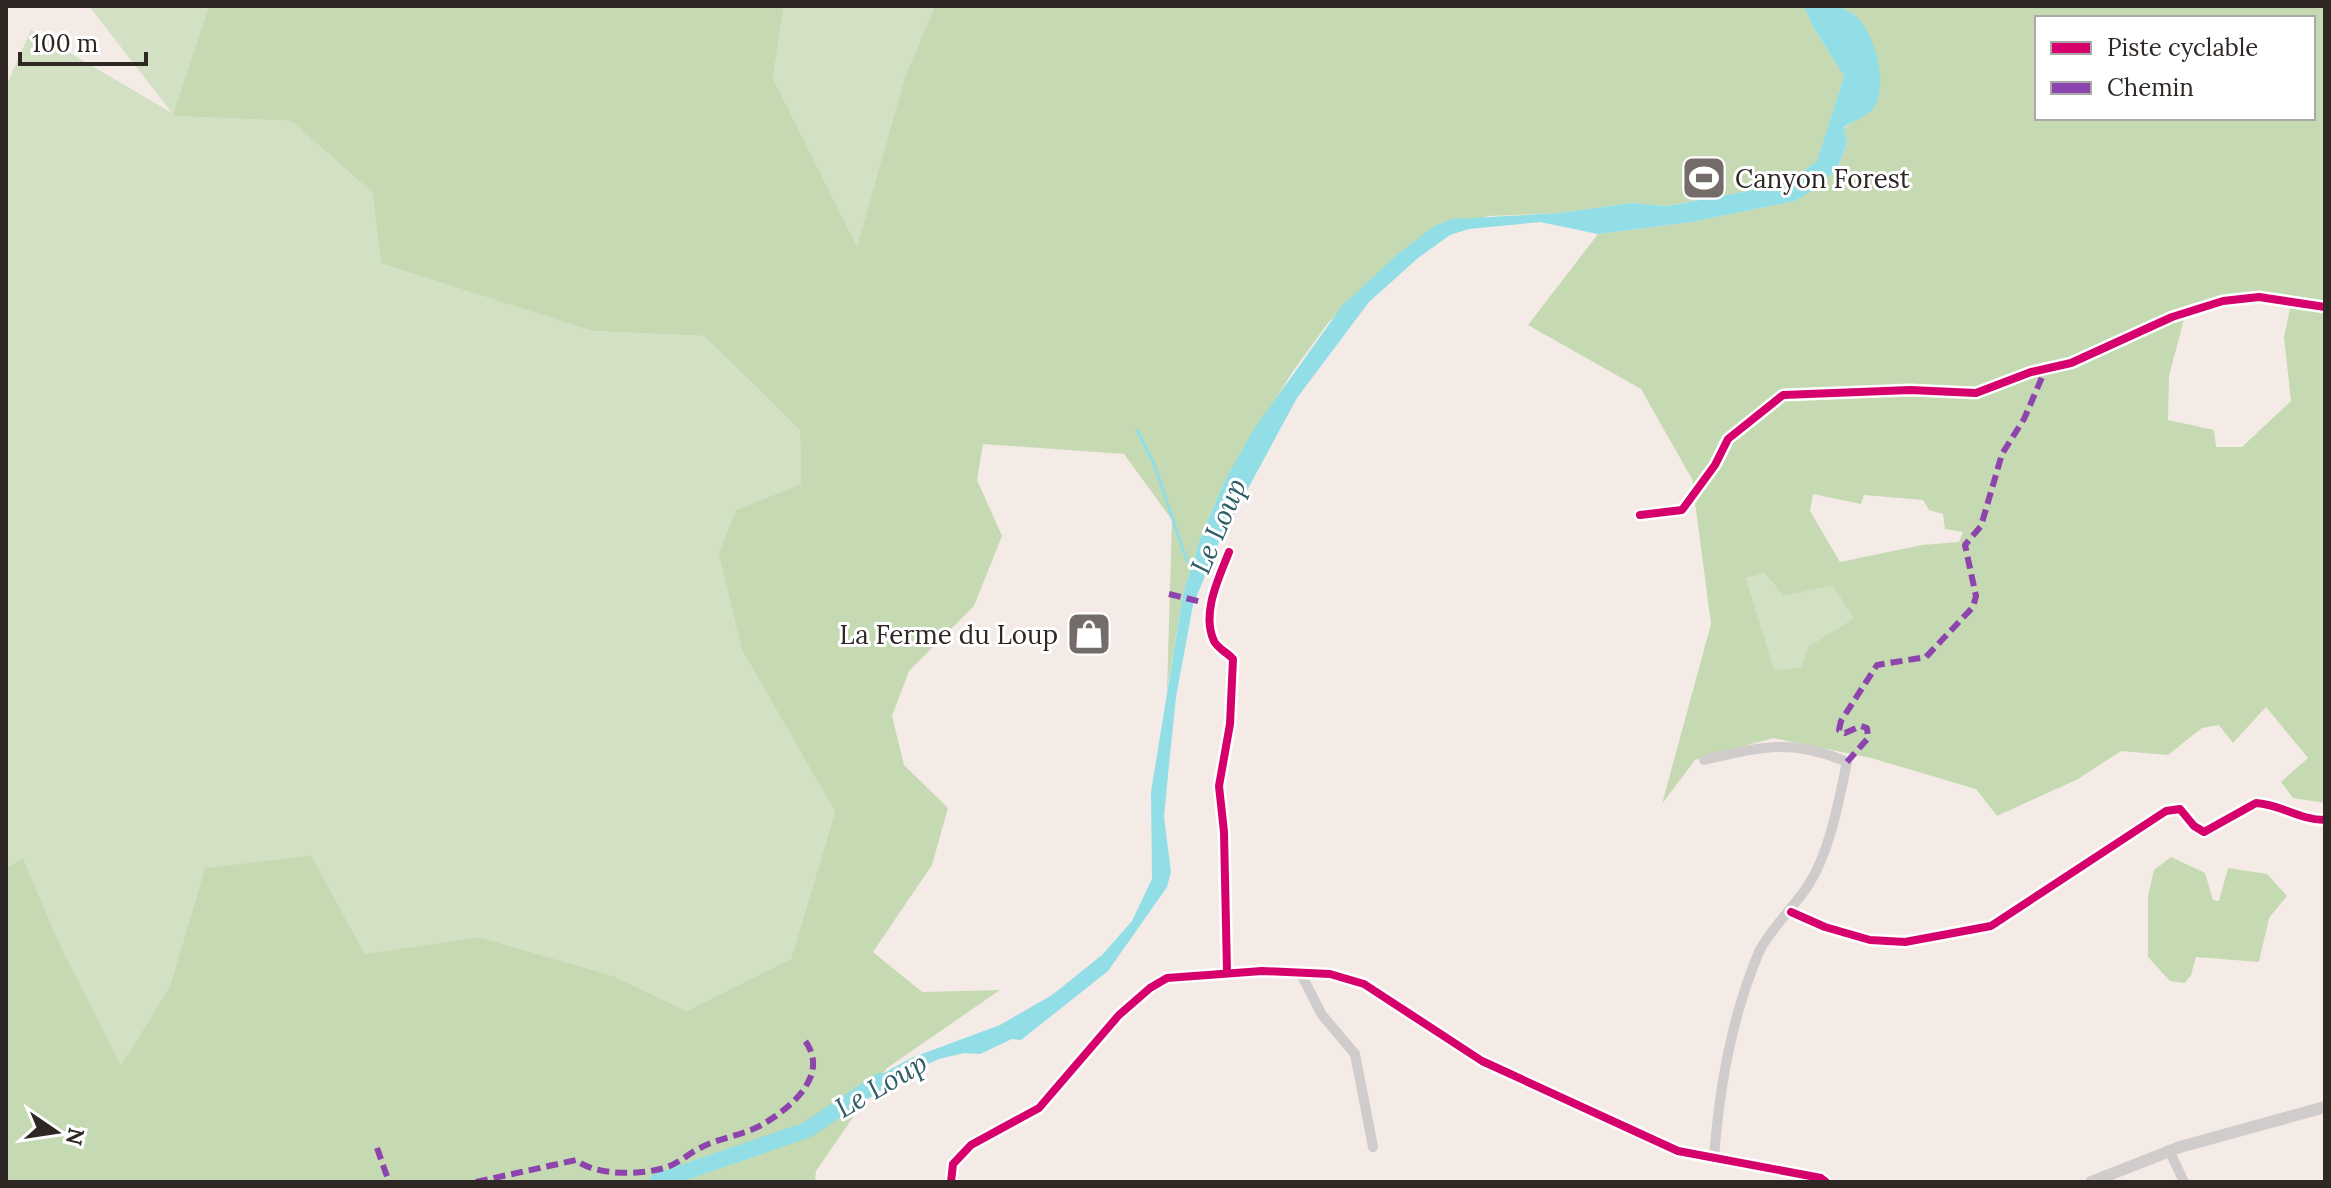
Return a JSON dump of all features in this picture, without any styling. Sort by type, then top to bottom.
[{"type":"street","points":[[1640,515],[1682,510],[1715,465],[1728,439],[1783,395],[1910,390],[1976,393],[2031,372],[2071,363],[2172,317],[2223,301],[2259,297],[2325,307]]},
{"type":"street","points":[[1227,972],[1224,832],[1219,786],[1230,724],[1234,670],[1233,659],[1215,643],[1209,617],[1214,590],[1229,552]]},
{"type":"street","points":[[1704,760],[1775,744],[1798,745],[1847,762],[1827,844],[1812,879],[1791,912],[1761,948],[1732,1027],[1714,1159]]},
{"type":"street","points":[[1791,912],[1825,927],[1870,940],[1905,942],[1942,937],[1991,926],[2166,811],[2180,809],[2194,826],[2204,832],[2256,803],[2266,803],[2302,819],[2325,820]]},
{"type":"street","points":[[951,1182],[953,1164],[971,1145],[1039,1108],[1119,1015],[1150,988],[1167,978],[1227,972],[1330,974],[1364,984],[1482,1061],[1678,1151],[1815,1181]]},
{"type":"street","points":[[1300,972],[1322,1015],[1355,1054],[1373,1147]]},
{"type":"street","points":[[2091,1182],[2169,1150],[2325,1107]]},
{"type":"street","points":[[2169,1150],[2184,1182]]},
{"type":"street","points":[[1783,1172],[1798,1182]]},
{"type":"green space","points":[[89,6],[209,6],[174,116],[291,121],[373,193],[593,331],[704,336],[800,430],[801,484],[736,510],[742,650],[835,812],[791,959],[686,1011],[614,976],[479,937],[365,954],[311,855],[205,868],[170,986],[121,1067],[61,947],[23,860],[6,868],[6,86],[31,30],[172,113]]},
{"type":"green space","points":[[209,6],[784,6],[773,78],[857,247],[905,76],[935,6],[1804,6],[1813,27],[1844,76],[1817,161],[1786,184],[1666,206],[1631,203],[1560,213],[1488,216],[1398,254],[1328,323],[1293,371],[1224,482],[1200,539],[1183,595],[1167,691],[1172,520],[1124,454],[983,444],[977,480],[1002,536],[974,606],[909,671],[892,716],[904,765],[948,808],[932,865],[873,952],[922,992],[1000,990],[887,1068],[816,1171],[815,1182],[6,1182],[6,868],[23,859],[61,947],[121,1066],[170,986],[205,868],[311,855],[365,954],[479,937],[614,976],[686,1011],[791,959],[835,812],[742,650],[719,554],[736,510],[801,484],[800,430],[704,336],[593,331],[381,263],[373,193],[291,121],[173,116]]},
{"type":"green space","points":[[784,6],[935,6],[905,76],[857,248],[773,78]]},
{"type":"green space","points":[[1837,6],[2325,6],[2325,803],[2293,798],[2281,782],[2308,758],[2266,707],[2233,743],[2219,725],[2202,728],[2168,755],[2121,751],[2078,779],[1997,816],[1976,789],[1871,758],[1773,738],[1695,760],[1662,804],[1711,624],[1692,479],[1641,389],[1528,325],[1598,234],[1692,222],[1795,201],[1820,186],[1838,167],[1847,143],[1844,128],[1855,120],[1855,15]],"holes":[[[2259,299],[2291,304],[2284,337],[2291,401],[2242,447],[2216,447],[2214,430],[2168,420],[2169,376],[2184,319],[2230,302]],[[1813,494],[1861,504],[1864,495],[1923,500],[1929,510],[1943,514],[1945,529],[1963,532],[1959,542],[1922,545],[1840,562],[1810,511]],[[1764,572],[1783,596],[1833,585],[1853,619],[1808,647],[1802,667],[1774,670],[1746,578]]]},
{"type":"green space","points":[[1764,572],[1783,596],[1833,584],[1853,620],[1808,647],[1803,667],[1773,670],[1746,577]]},
{"type":"green space","points":[[2171,857],[2205,873],[2213,900],[2219,901],[2228,868],[2267,874],[2287,896],[2269,918],[2259,962],[2196,957],[2191,975],[2185,983],[2170,981],[2148,957],[2148,896],[2154,870]]},
{"type":"water","name":"Le Loup","points":[[1804,6],[1836,7],[1853,14],[1868,32],[1880,71],[1879,96],[1875,106],[1844,127],[1847,143],[1838,167],[1820,186],[1795,201],[1692,222],[1598,234],[1540,222],[1469,229],[1450,235],[1418,258],[1369,302],[1297,398],[1219,542],[1193,605],[1176,697],[1164,817],[1171,872],[1167,887],[1108,971],[1021,1040],[1012,1039],[980,1054],[964,1053],[939,1059],[863,1093],[861,1086],[911,1058],[1000,1025],[1052,995],[1102,955],[1132,921],[1152,879],[1151,792],[1183,595],[1200,539],[1224,482],[1254,429],[1343,305],[1398,254],[1433,227],[1452,219],[1560,213],[1631,203],[1667,206],[1786,184],[1817,161],[1844,76],[1813,27]]},
{"type":"waterway","points":[[1137,431],[1153,461],[1186,558],[1192,567]]},
{"type":"waterway","name":"Le Loup","points":[[656,1182],[807,1130],[880,1081]]},
{"type":"marked path","points":[[1847,762],[1868,738],[1867,728],[1861,726],[1845,733],[1839,730],[1841,721],[1877,665],[1926,657],[1973,607],[1976,596],[1965,545],[1981,526],[2002,454],[2024,419],[2046,368]]},
{"type":"marked path","points":[[1169,594],[1202,602]]},
{"type":"marked path","points":[[476,1182],[576,1160],[606,1171],[631,1173],[654,1170],[674,1164],[709,1144],[758,1127],[788,1107],[806,1086],[813,1062],[802,1037]]},
{"type":"marked path","points":[[377,1148],[389,1182]]},
{"type":"cycle path","points":[[1640,515],[1682,510],[1715,465],[1728,439],[1783,395],[1910,390],[1976,393],[2031,372],[2071,363],[2172,317],[2223,301],[2259,297],[2325,307]]},
{"type":"cycle path","points":[[1227,972],[1224,832],[1219,786],[1230,724],[1233,659],[1215,644],[1209,619],[1216,584],[1229,552]]},
{"type":"cycle path","points":[[1791,912],[1825,927],[1870,940],[1905,942],[1991,926],[2166,811],[2180,809],[2194,826],[2204,832],[2256,803],[2325,820]]},
{"type":"cycle path","points":[[951,1182],[953,1164],[971,1145],[1039,1108],[1119,1015],[1150,988],[1167,978],[1262,971],[1330,974],[1364,984],[1482,1061],[1678,1151],[1821,1178],[1826,1182]]},
{"type":"place","name":"Canyon Forest","points":[[1704,178]]},
{"type":"place","name":"La Ferme du Loup","points":[[1089,634]]}]
